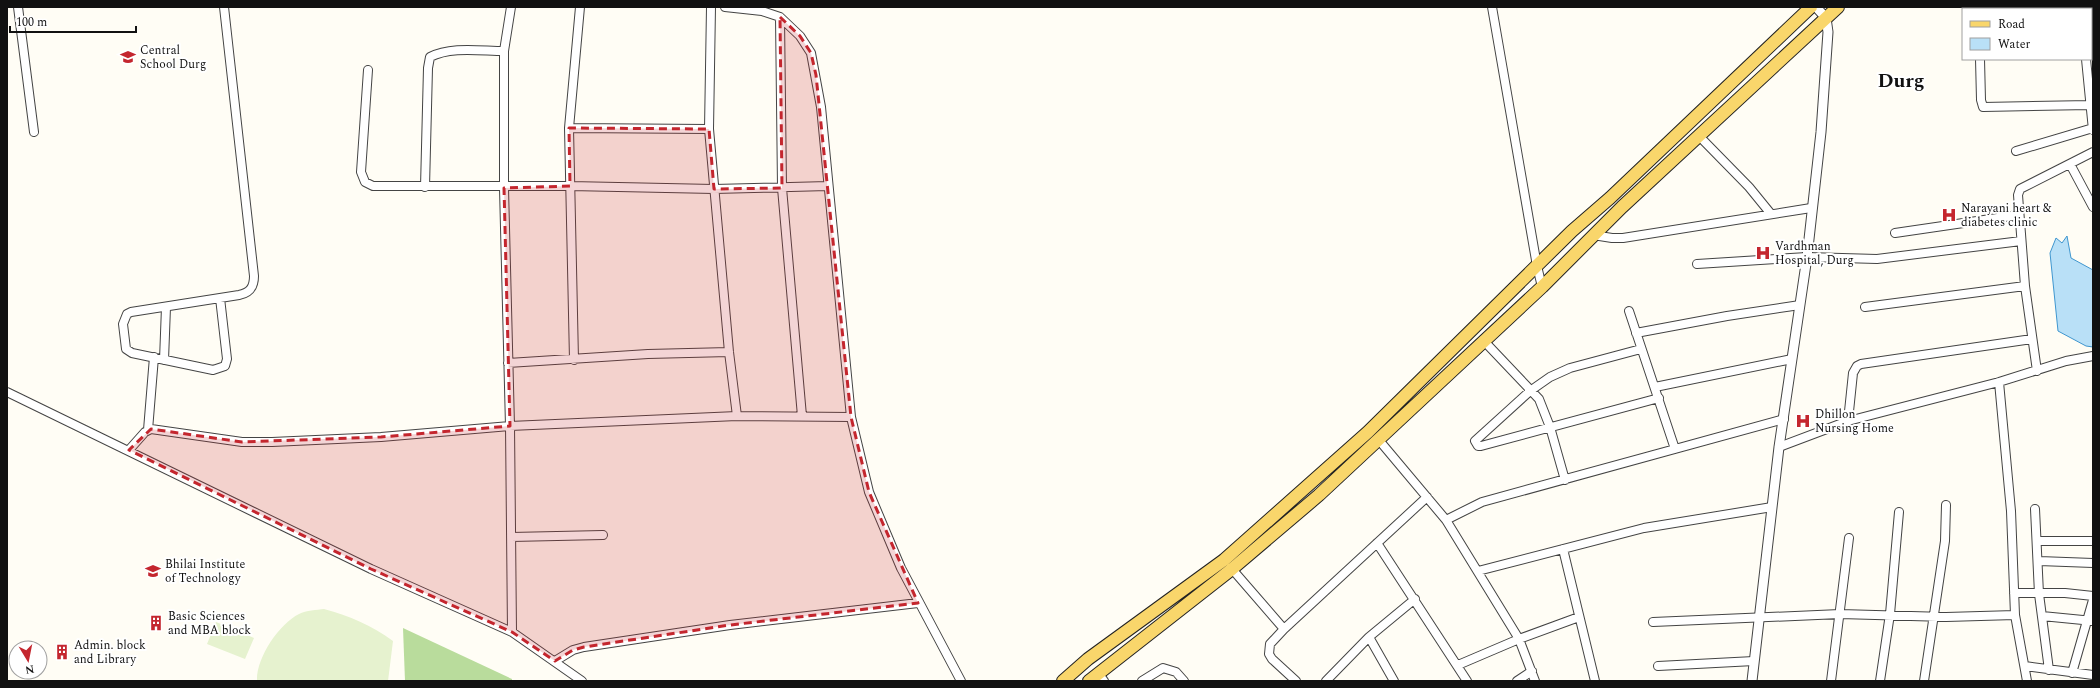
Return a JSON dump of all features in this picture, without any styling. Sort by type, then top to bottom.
[{"type":"main road","points":[[1063,681],[1094,655],[1224,560],[1368,432],[1537,266],[1811,7]]},
{"type":"main road","points":[[1089,681],[1102,677],[1319,495],[1483,340],[1542,287],[1593,235],[1838,7]]},
{"type":"street","points":[[18,7],[34,132]]},
{"type":"street","points":[[220,298],[227,359],[225,366],[213,370],[132,353],[126,349],[124,319],[125,316],[131,312],[244,294],[250,291],[254,282],[224,7]]},
{"type":"street","points":[[511,7],[504,52],[504,188],[510,426],[512,632]]},
{"type":"street","points":[[574,360],[569,128],[580,7]]},
{"type":"street","points":[[711,7],[709,129],[729,352],[737,416]]},
{"type":"street","points":[[725,7],[762,11],[780,17],[800,36],[811,53],[821,107],[851,417],[869,492],[901,568],[918,603],[961,681]]},
{"type":"street","points":[[1492,7],[1537,266],[1542,287]]},
{"type":"street","points":[[1752,681],[1779,447],[1808,257],[1811,208],[1822,118],[1828,32],[1826,18],[1816,7]]},
{"type":"street","points":[[780,17],[782,188],[802,416]]},
{"type":"street","points":[[425,187],[428,68],[430,57],[438,52],[450,51],[504,52]]},
{"type":"street","points":[[1980,60],[1981,100],[1983,107],[2090,106]]},
{"type":"street","points":[[2016,151],[2093,129],[2086,60]]},
{"type":"street","points":[[368,70],[362,177],[365,182],[373,186],[504,188],[570,186],[714,189],[828,186]]},
{"type":"street","points":[[569,128],[709,129]]},
{"type":"street","points":[[1699,136],[1749,187],[1771,214]]},
{"type":"street","points":[[2037,371],[2025,286],[2018,215],[2018,195],[2020,190],[2093,152]]},
{"type":"street","points":[[2070,164],[2093,207]]},
{"type":"street","points":[[1593,235],[1623,238],[1811,208]]},
{"type":"street","points":[[1895,233],[2018,215]]},
{"type":"street","points":[[1696,264],[1808,257],[1877,259],[2021,241]]},
{"type":"street","points":[[1865,307],[2025,286]]},
{"type":"street","points":[[1636,333],[1727,316],[1800,305]]},
{"type":"street","points":[[164,360],[166,307]]},
{"type":"street","points":[[1629,311],[1676,449]]},
{"type":"street","points":[[1848,421],[1853,373],[1857,366],[1861,364],[2032,339]]},
{"type":"street","points":[[1483,340],[1538,400],[1550,427],[1565,480]]},
{"type":"street","points":[[1641,349],[1570,368],[1550,377],[1530,391],[1476,438],[1476,444],[1482,446],[1659,398]]},
{"type":"street","points":[[508,364],[648,354],[729,352]]},
{"type":"street","points":[[1779,447],[1848,421],[1999,382],[2066,361],[2093,356]]},
{"type":"street","points":[[148,430],[154,357]]},
{"type":"street","points":[[1655,387],[1792,359]]},
{"type":"street","points":[[1999,382],[2011,511],[2015,615],[2027,681]]},
{"type":"street","points":[[7,392],[365,566],[512,632],[582,681]]},
{"type":"street","points":[[128,450],[148,430],[156,429],[250,442],[381,437],[510,426],[737,416],[851,417]]},
{"type":"street","points":[[1446,520],[1482,502],[1784,419]]},
{"type":"street","points":[[1378,439],[1446,520],[1519,639],[1535,681]]},
{"type":"street","points":[[1296,681],[1269,654],[1270,644],[1284,629],[1427,497]]},
{"type":"street","points":[[1924,681],[1945,541],[1946,505]]},
{"type":"street","points":[[1478,571],[1644,528],[1772,507]]},
{"type":"street","points":[[2035,509],[2039,561],[2039,594],[2050,670]]},
{"type":"street","points":[[1880,681],[1890,614],[1899,512]]},
{"type":"street","points":[[511,537],[603,535]]},
{"type":"street","points":[[1831,681],[1848,538]]},
{"type":"street","points":[[2038,541],[2093,541]]},
{"type":"street","points":[[1377,543],[1415,598],[1468,681]]},
{"type":"street","points":[[1563,549],[1595,681]]},
{"type":"street","points":[[2039,561],[2093,563]]},
{"type":"street","points":[[1232,569],[1284,629]]},
{"type":"street","points":[[2014,593],[2065,593],[2093,596]]},
{"type":"street","points":[[1326,681],[1369,637],[1415,598]]},
{"type":"street","points":[[2072,672],[2090,621],[2093,600]]},
{"type":"street","points":[[555,662],[573,650],[584,648],[730,625],[918,603]]},
{"type":"street","points":[[1653,622],[1759,616],[1840,614],[1890,614],[1946,617],[2015,615]]},
{"type":"street","points":[[2042,616],[2090,621]]},
{"type":"street","points":[[1458,665],[1519,639],[1579,617]]},
{"type":"street","points":[[1369,637],[1394,681]]},
{"type":"street","points":[[1658,666],[1754,661]]},
{"type":"street","points":[[2025,666],[2093,675]]},
{"type":"street","points":[[1142,681],[1163,668],[1176,672],[1184,681]]},
{"type":"street","points":[[1517,681],[1532,671]]},
{"type":"highlighted area","points":[[780,17],[800,36],[811,53],[816,75],[851,417],[869,492],[918,603],[730,625],[584,647],[573,650],[555,661],[512,632],[371,569],[129,450],[151,429],[242,442],[381,437],[510,426],[504,188],[570,186],[569,128],[709,129],[714,189],[782,188]]},
{"type":"green space","points":[[324,609],[360,622],[377,630],[393,641],[388,681],[257,681],[260,662],[270,643],[284,625],[302,613]]},
{"type":"green space","points":[[216,622],[254,638],[245,659],[207,644]]},
{"type":"green space","points":[[403,628],[512,679],[512,681],[405,681]]},
{"type":"water","points":[[2067,236],[2071,258],[2093,270],[2093,347],[2086,346],[2058,331],[2050,253],[2056,238],[2062,243]]},
{"type":"place","name":"Central School Durg","points":[[128,57]]},
{"type":"place","name":"Narayani heart & diabetes clinic","points":[[1949,215]]},
{"type":"place","name":"Vardhman Hospital, Durg","points":[[1763,253]]},
{"type":"place","name":"Dhillon Nursing Home","points":[[1803,421]]},
{"type":"place","name":"Bhilai Institute of Technology","points":[[153,571]]},
{"type":"place","name":"Basic Sciences and MBA block","points":[[156,623]]},
{"type":"place","name":"Admin. block and Library","points":[[62,652]]},
{"type":"district","name":"Durg","points":[[1901,81]]}]
